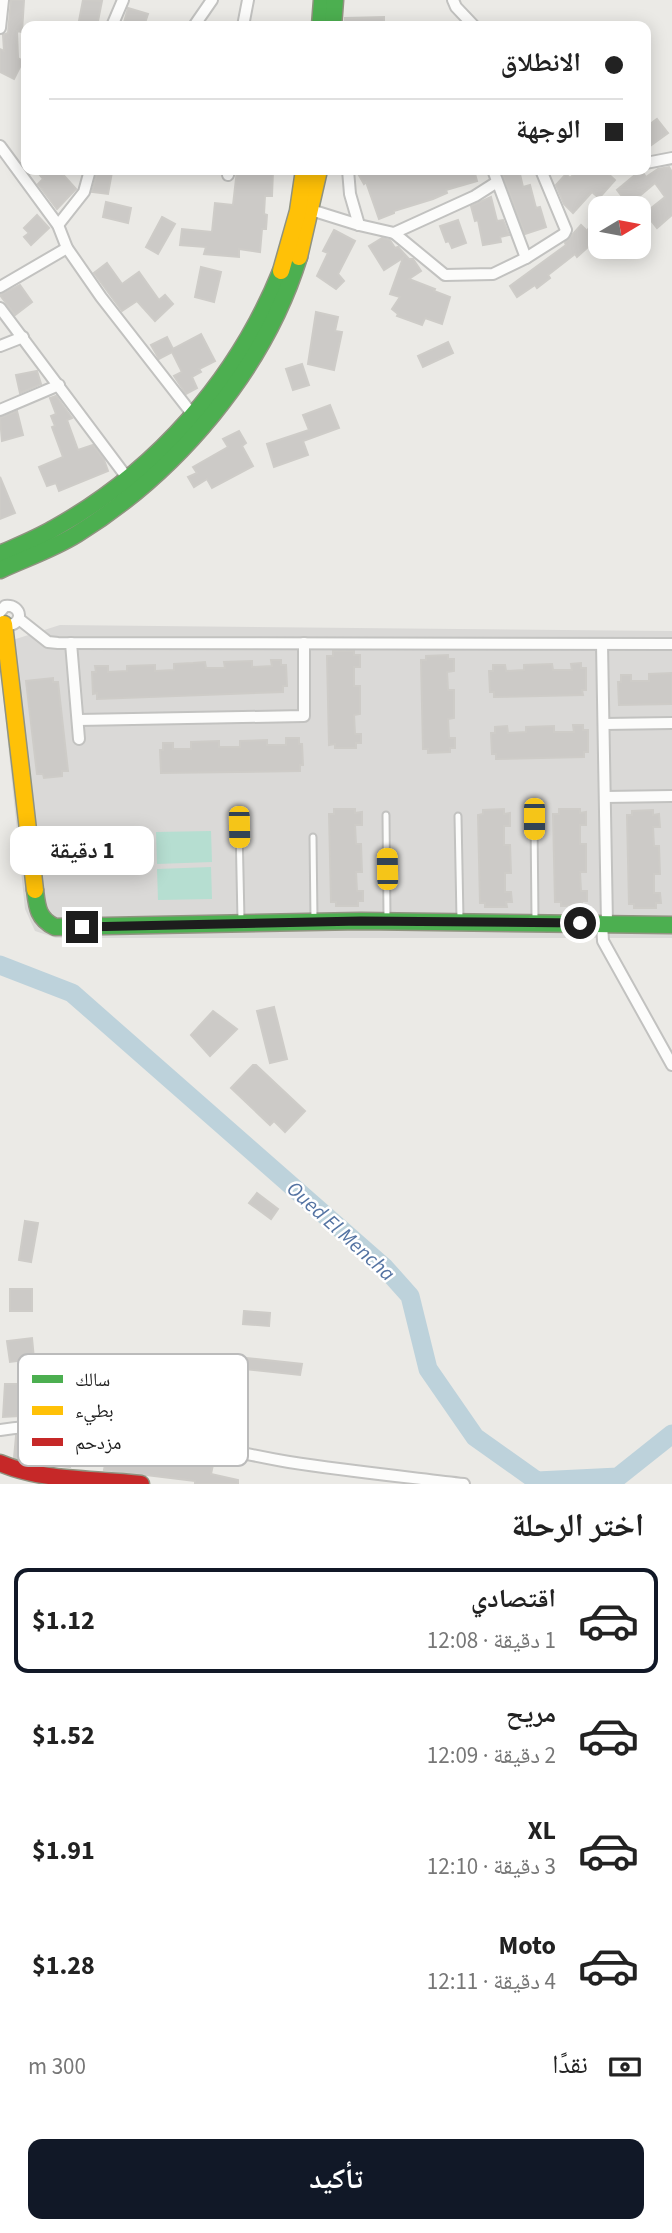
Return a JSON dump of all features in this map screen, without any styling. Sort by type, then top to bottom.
[{"type":"main road","points":[[320,21],[321,0]]},
{"type":"main road","points":[[333,21],[335,0]]},
{"type":"main road","points":[[0,554],[73,519],[128,479],[158,453],[231,370],[261,316],[284,261],[298,216],[303,175]]},
{"type":"main road","points":[[0,570],[75,535],[118,506],[167,463],[241,378],[273,321],[297,265],[318,175]]},
{"type":"main road","points":[[4,615],[37,911],[46,923],[55,927],[387,921],[672,925]]},
{"type":"main road","points":[[0,1463],[24,1473],[57,1480],[138,1484]]},
{"type":"street","points":[[0,28],[3,0]]},
{"type":"street","points":[[114,21],[123,0]]},
{"type":"street","points":[[197,21],[212,0]]},
{"type":"street","points":[[244,21],[248,0]]},
{"type":"street","points":[[453,0],[470,21]]},
{"type":"street","points":[[0,146],[21,175]]},
{"type":"street","points":[[651,162],[672,158]]},
{"type":"street","points":[[21,175],[58,225],[67,248],[101,297],[193,415]]},
{"type":"street","points":[[58,225],[84,192],[89,175]]},
{"type":"street","points":[[348,175],[350,194],[359,225]]},
{"type":"street","points":[[495,175],[526,258]]},
{"type":"street","points":[[311,210],[394,233],[445,275],[493,274],[561,237],[566,230],[543,175]]},
{"type":"street","points":[[394,233],[475,196],[498,182]]},
{"type":"street","points":[[0,287],[67,248]]},
{"type":"street","points":[[0,308],[128,479]]},
{"type":"street","points":[[0,346],[23,337]]},
{"type":"street","points":[[0,410],[59,385]]},
{"type":"street","points":[[4,615],[48,642],[71,643],[672,644]]},
{"type":"street","points":[[71,643],[79,739]]},
{"type":"street","points":[[78,720],[304,716],[304,643]]},
{"type":"street","points":[[602,644],[605,797],[603,941],[672,1065]]},
{"type":"street","points":[[604,724],[672,723]]},
{"type":"street","points":[[605,797],[672,796]]},
{"type":"street","points":[[0,1430],[18,1429]]},
{"type":"street","points":[[248,1454],[464,1484]]},
{"type":"lane","points":[[386,816],[387,921]]},
{"type":"lane","points":[[458,816],[460,922]]},
{"type":"lane","points":[[534,819],[535,922]]},
{"type":"lane","points":[[239,827],[241,924]]},
{"type":"lane","points":[[313,837],[314,922]]},
{"type":"shaded area","points":[[60,625],[672,631],[672,938],[56,938],[35,931],[25,909],[0,644]]},
{"type":"green space","points":[[211,831],[212,862],[157,864],[156,832]]},
{"type":"green space","points":[[211,867],[212,899],[158,900],[157,869]]},
{"type":"building","points":[[11,0],[24,0],[21,32],[17,31],[18,58],[21,65],[14,79],[0,72],[0,49],[4,51],[3,35],[8,33]]},
{"type":"building","points":[[83,0],[102,1],[98,21],[79,21]]},
{"type":"building","points":[[128,8],[148,14],[146,21],[124,21]]},
{"type":"building","points":[[384,17],[384,21],[345,21],[345,18]]},
{"type":"building","points":[[657,119],[668,133],[651,145],[651,123]]},
{"type":"building","points":[[669,167],[672,172],[672,215],[657,228],[651,220],[651,208],[665,197],[655,183],[640,196],[622,196],[617,190],[635,175],[646,177]]},
{"type":"building","points":[[40,175],[63,175],[76,189],[57,209],[38,184],[43,179]]},
{"type":"building","points":[[97,175],[111,175],[108,194],[92,192]]},
{"type":"building","points":[[236,175],[273,175],[272,196],[265,196],[266,229],[262,229],[260,252],[239,249],[239,257],[204,254],[206,247],[180,245],[182,229],[212,232],[215,203],[233,205]]},
{"type":"building","points":[[359,175],[475,175],[477,181],[446,190],[447,193],[394,211],[379,219],[366,182],[364,184]]},
{"type":"building","points":[[503,175],[520,175],[523,187],[530,185],[536,208],[540,207],[546,227],[525,234]]},
{"type":"building","points":[[567,175],[570,178],[573,175],[610,175],[615,180],[601,196],[592,192],[573,213],[564,204],[556,185]]},
{"type":"building","points":[[491,197],[497,221],[503,220],[509,235],[500,237],[501,242],[483,245],[478,220],[475,221],[471,206]]},
{"type":"building","points":[[106,202],[131,208],[128,223],[103,217]]},
{"type":"building","points":[[37,215],[49,228],[31,245],[24,237],[29,233],[24,228]]},
{"type":"building","points":[[162,217],[175,224],[158,254],[146,247]]},
{"type":"building","points":[[458,220],[466,243],[452,248],[449,241],[446,242],[440,226]]},
{"type":"building","points":[[581,225],[587,231],[588,247],[548,275],[550,278],[537,288],[535,285],[517,297],[510,286],[566,245]]},
{"type":"building","points":[[334,230],[355,241],[338,274],[344,281],[336,289],[317,276],[328,253],[323,251]]},
{"type":"building","points":[[382,238],[390,240],[395,248],[398,247],[409,259],[413,259],[421,271],[409,279],[450,297],[442,324],[425,318],[422,325],[397,316],[392,309],[400,297],[390,294],[403,258],[384,270],[369,246]]},
{"type":"building","points":[[107,263],[122,284],[139,272],[159,300],[165,295],[173,304],[155,321],[137,301],[122,311],[94,273]]},
{"type":"building","points":[[201,267],[221,272],[214,302],[195,297]]},
{"type":"building","points":[[20,285],[32,302],[15,315],[0,295]]},
{"type":"building","points":[[316,312],[338,317],[335,331],[342,332],[334,370],[308,364]]},
{"type":"building","points":[[201,334],[215,361],[199,369],[201,372],[192,377],[197,388],[186,394],[174,376],[182,372],[172,352],[159,359],[151,345],[167,337],[173,349]]},
{"type":"building","points":[[448,342],[453,353],[423,367],[418,356]]},
{"type":"building","points":[[302,364],[309,385],[293,390],[286,369]]},
{"type":"building","points":[[37,371],[41,384],[20,393],[16,375]]},
{"type":"building","points":[[56,396],[72,418],[67,420],[78,450],[93,445],[108,471],[59,491],[56,483],[47,486],[39,467],[63,457],[52,427],[55,426],[51,416],[56,414],[50,398]]},
{"type":"building","points":[[330,405],[339,428],[303,441],[308,455],[274,467],[267,444],[309,430],[303,415]]},
{"type":"building","points":[[17,411],[23,435],[2,441],[0,418]]},
{"type":"building","points":[[239,431],[246,443],[242,446],[253,466],[212,488],[207,479],[194,487],[188,477],[197,473],[193,467],[228,447],[223,439]]},
{"type":"building","points":[[0,477],[15,513],[0,519]]},
{"type":"building","points":[[333,651],[354,651],[354,655],[360,655],[360,667],[354,667],[354,686],[360,686],[360,714],[354,715],[355,734],[361,734],[361,743],[356,743],[356,748],[335,748],[335,744],[329,745],[327,656],[333,656]]},
{"type":"building","points":[[448,655],[448,659],[454,659],[454,671],[447,672],[448,690],[454,690],[454,718],[448,719],[449,738],[455,738],[455,748],[450,748],[450,752],[428,753],[428,749],[423,749],[421,660],[426,660],[426,656]]},
{"type":"building","points":[[271,660],[281,660],[281,665],[286,665],[287,686],[283,686],[283,692],[97,699],[97,693],[93,694],[92,672],[96,672],[95,666],[108,666],[108,672],[127,671],[127,666],[155,665],[155,671],[174,670],[174,664],[205,662],[206,668],[225,668],[224,662],[252,661],[252,667],[272,666]]},
{"type":"building","points":[[581,663],[581,668],[586,668],[586,690],[582,690],[583,695],[494,697],[494,692],[490,692],[489,671],[493,671],[493,665],[505,665],[506,671],[524,670],[524,665],[552,664],[553,670],[572,670],[571,664]]},
{"type":"building","points":[[672,673],[672,704],[619,705],[618,682],[621,682],[621,675],[631,675],[631,681],[649,681],[649,674]]},
{"type":"building","points":[[53,678],[53,682],[58,682],[68,771],[62,771],[62,776],[44,778],[43,774],[37,774],[26,681]]},
{"type":"building","points":[[573,725],[583,725],[583,730],[588,730],[588,752],[584,752],[584,757],[496,759],[496,754],[492,754],[491,733],[495,733],[495,727],[507,726],[508,733],[526,732],[526,727],[554,726],[554,732],[574,732]]},
{"type":"building","points":[[286,738],[299,738],[299,744],[302,744],[303,765],[300,765],[300,771],[161,773],[160,750],[163,750],[163,743],[173,743],[173,749],[191,749],[191,742],[219,741],[219,747],[240,747],[240,741],[267,740],[267,745],[286,745]]},
{"type":"building","points":[[334,809],[355,809],[355,813],[362,812],[362,825],[355,825],[356,844],[361,844],[362,872],[356,872],[357,891],[363,891],[363,901],[358,901],[358,906],[336,906],[336,902],[331,902],[329,814],[334,814]]},
{"type":"building","points":[[504,809],[504,814],[510,813],[510,826],[504,826],[504,845],[510,845],[511,873],[505,873],[505,892],[511,892],[512,902],[506,902],[507,907],[485,907],[485,903],[480,903],[478,815],[483,814],[483,810]]},
{"type":"building","points":[[559,809],[580,809],[580,813],[586,812],[586,825],[580,825],[580,844],[586,844],[586,872],[580,872],[581,891],[587,891],[587,901],[582,901],[582,906],[561,906],[561,902],[555,902],[553,814],[559,814]]},
{"type":"building","points":[[653,810],[653,815],[659,814],[660,827],[653,827],[654,846],[659,846],[660,874],[654,874],[654,893],[660,893],[661,903],[656,903],[656,908],[634,908],[634,904],[629,904],[627,815],[632,815],[632,811]]},
{"type":"building","points":[[274,1007],[287,1059],[270,1063],[257,1011]]},
{"type":"building","points":[[213,1011],[237,1029],[210,1056],[191,1035]]},
{"type":"building","points":[[253,1065],[305,1111],[285,1132],[274,1121],[270,1125],[231,1088]]},
{"type":"building","points":[[257,1193],[278,1209],[271,1219],[249,1203]]},
{"type":"building","points":[[25,1221],[38,1223],[31,1262],[19,1260]]},
{"type":"building","points":[[10,1289],[32,1289],[32,1311],[10,1311]]},
{"type":"building","points":[[244,1311],[270,1313],[269,1326],[243,1324]]},
{"type":"building","points":[[32,1338],[34,1354],[18,1354],[18,1361],[10,1362],[7,1341]]},
{"type":"building","points":[[248,1358],[302,1364],[300,1375],[248,1369]]},
{"type":"building","points":[[5,1384],[18,1384],[18,1416],[3,1417]]},
{"type":"building","points":[[16,1436],[18,1436],[18,1459],[14,1458]]},
{"type":"building","points":[[105,1466],[213,1466],[211,1474],[238,1480],[238,1484],[195,1484],[195,1481],[104,1470]]},
{"type":"waterway","name":"Oued El Mencha","points":[[0,965],[72,993],[385,1268],[410,1296],[428,1369],[475,1437],[537,1481],[618,1477],[672,1434]]},
{"type":"traffic: fast","points":[[320,21],[322,0]]},
{"type":"traffic: fast","points":[[333,21],[335,0]]},
{"type":"traffic: fast","points":[[0,570],[77,534],[114,509],[182,449],[240,378],[264,339],[284,299],[299,257]]},
{"type":"traffic: fast","points":[[0,554],[47,533],[91,506],[159,451],[217,386],[263,311],[281,271]]},
{"type":"traffic: fast","points":[[35,890],[42,916],[55,927],[361,921],[672,925]]},
{"type":"traffic: slow","points":[[281,271],[298,211],[303,175]]},
{"type":"traffic: slow","points":[[299,257],[318,175]]},
{"type":"traffic: slow","points":[[4,624],[35,890]]},
{"type":"traffic: jam","points":[[0,1463],[52,1476],[141,1484]]},
{"type":"route","points":[[82,927],[361,921],[580,923]]}]
